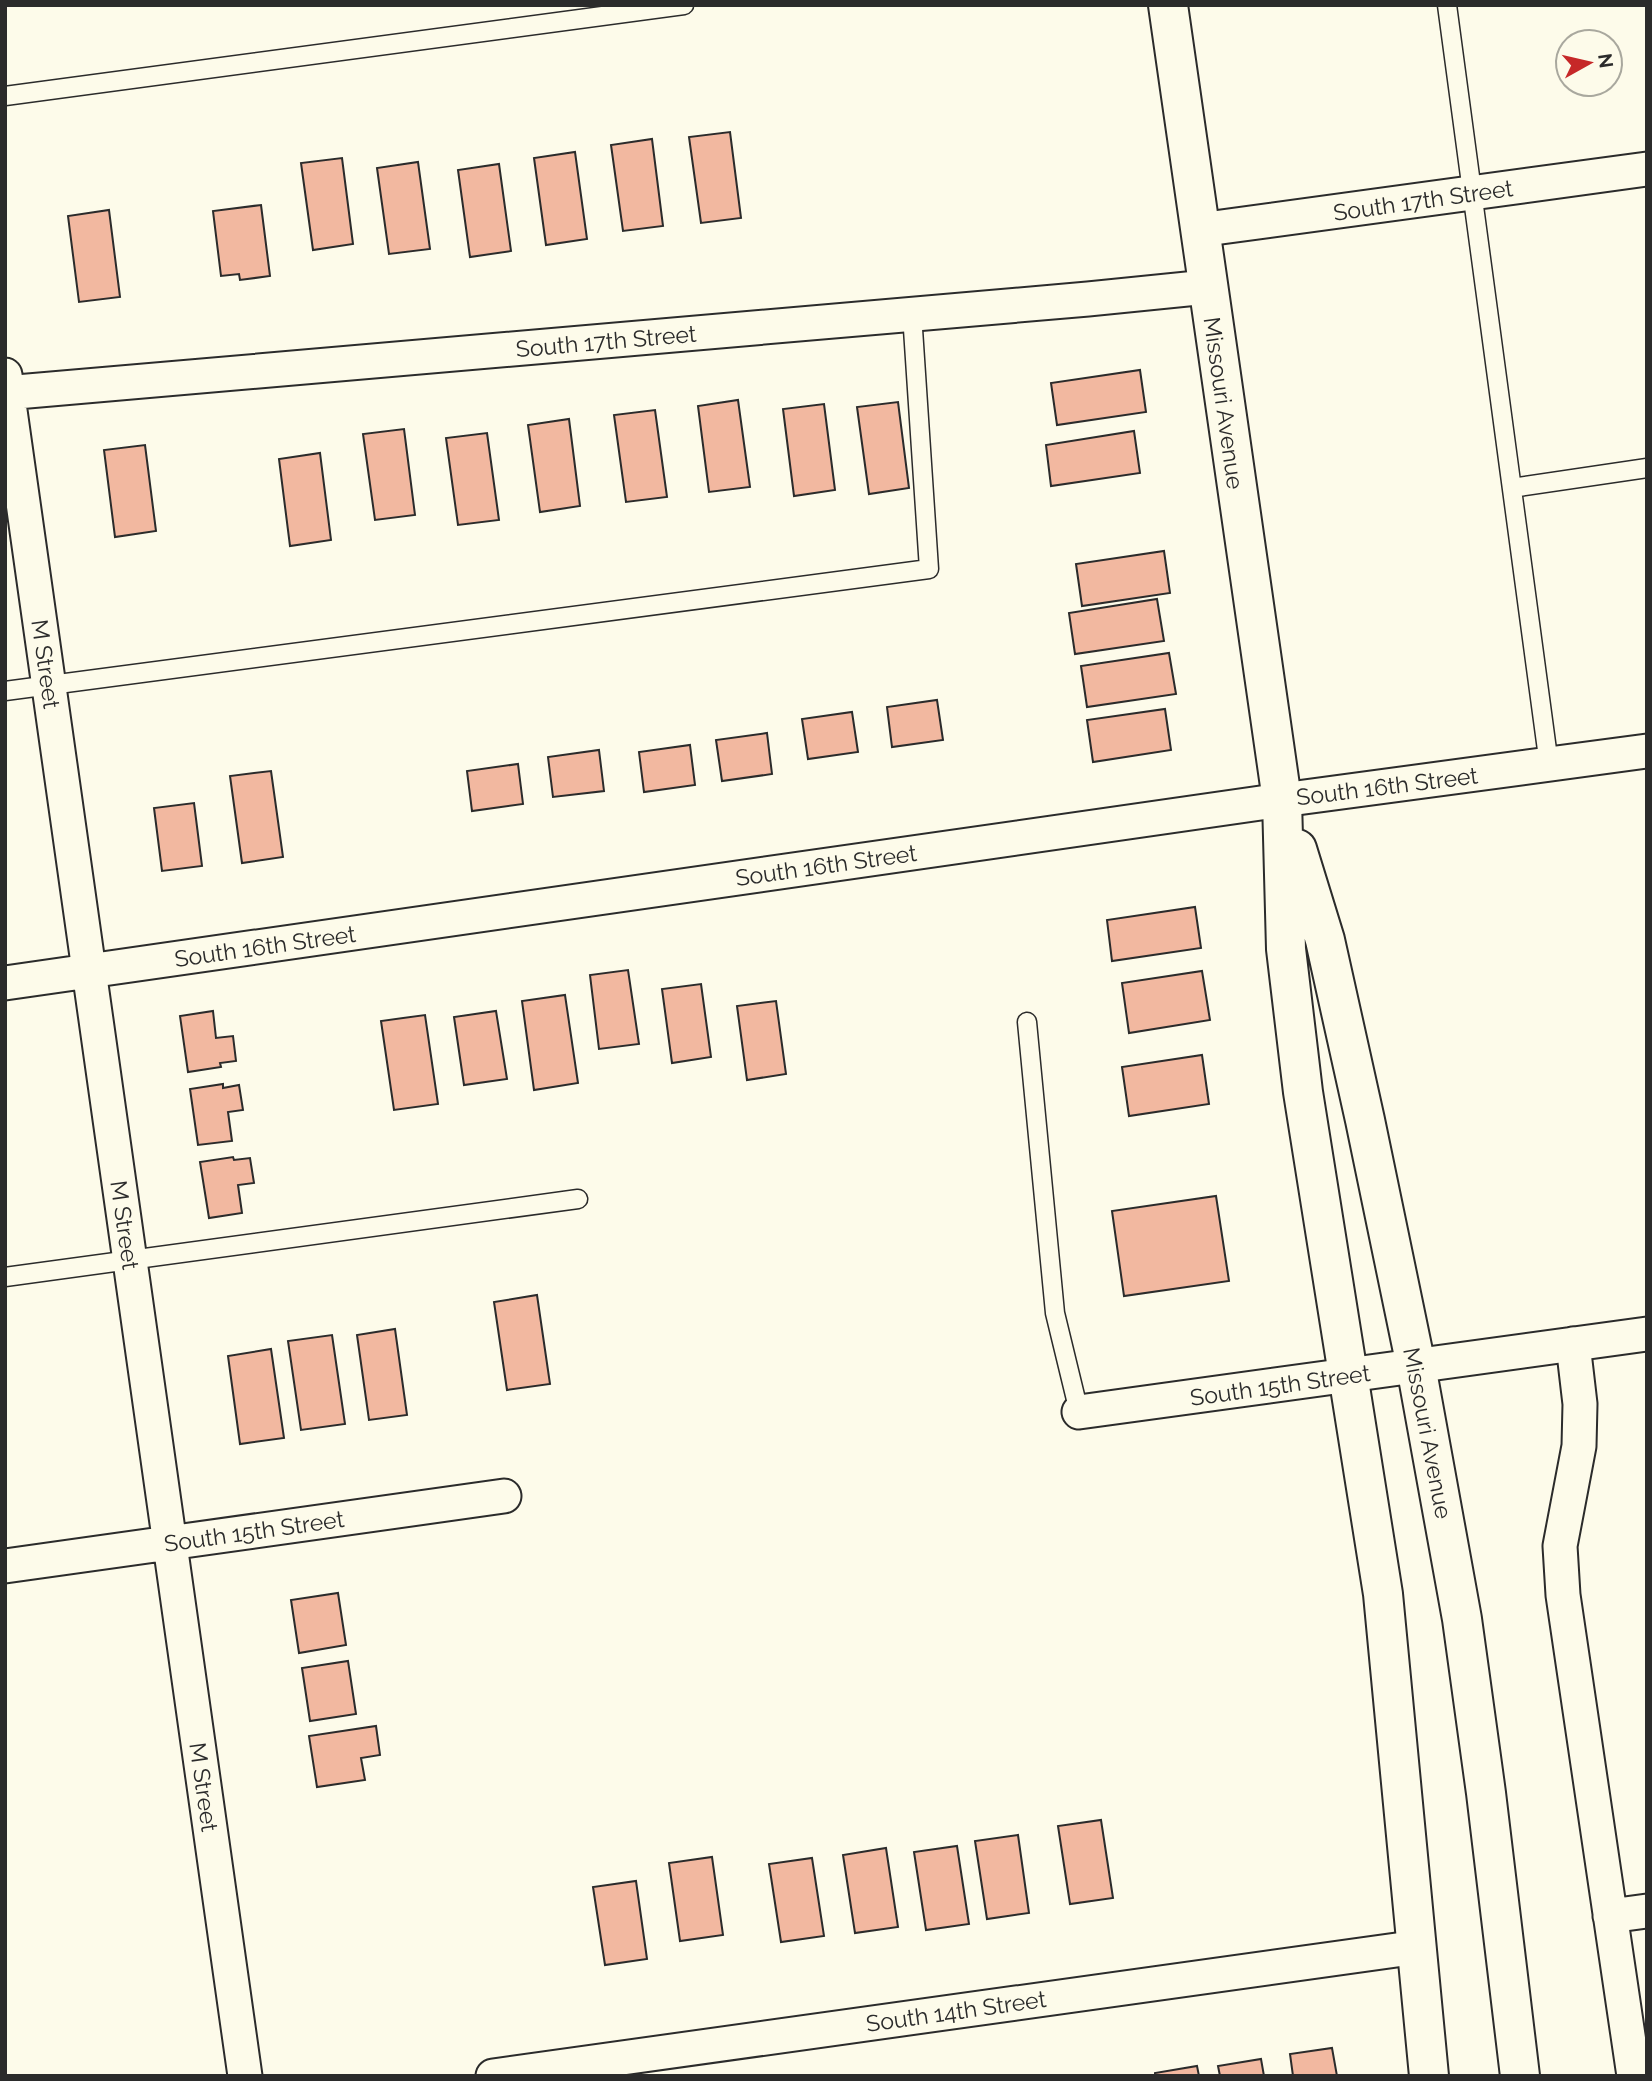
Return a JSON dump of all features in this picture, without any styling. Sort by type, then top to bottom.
[{"type":"main road","name":"Missouri Avenue","points":[[1168,5],[1282,800],[1286,949],[1303,1092],[1383,1594],[1429,2076]]},
{"type":"main road","name":"Missouri Avenue","points":[[1282,800],[1325,940],[1366,1120],[1416,1366],[1462,1619],[1520,2076]]},
{"type":"street","name":"South 17th Street","points":[[1199,230],[1647,169]]},
{"type":"street","name":"South 17th Street","points":[[6,387],[912,314],[1207,287]]},
{"type":"street","name":"M Street","points":[[6,387],[246,2076]]},
{"type":"street","name":"South 16th Street","points":[[5,983],[1282,800],[1647,751]]},
{"type":"street","name":"South 15th Street","points":[[1079,1412],[1647,1334]]},
{"type":"street","points":[[1573,1344],[1580,1404],[1579,1446],[1560,1546],[1563,1595],[1634,2076]]},
{"type":"street","name":"South 15th Street","points":[[5,1566],[504,1496]]},
{"type":"street","points":[[1610,1916],[1647,1911]]},
{"type":"street","name":"South 14th Street","points":[[493,2076],[1418,1947]]},
{"type":"lane","points":[[5,96],[684,5]]},
{"type":"lane","points":[[1447,5],[1549,765]]},
{"type":"lane","points":[[5,691],[929,569],[912,314]]},
{"type":"lane","points":[[1512,488],[1647,468]]},
{"type":"lane","points":[[1027,1022],[1055,1312],[1079,1412]]},
{"type":"lane","points":[[5,1277],[578,1199]]},
{"type":"building","points":[[730,132],[741,218],[701,223],[689,137]]},
{"type":"building","points":[[652,139],[663,226],[623,231],[611,145]]},
{"type":"building","points":[[575,152],[587,239],[546,245],[534,158]]},
{"type":"building","points":[[342,158],[353,244],[313,250],[301,163]]},
{"type":"building","points":[[418,162],[430,249],[389,254],[377,168]]},
{"type":"building","points":[[499,164],[511,251],[470,257],[458,170]]},
{"type":"building","points":[[261,205],[270,276],[240,280],[239,274],[221,276],[213,211]]},
{"type":"building","points":[[109,210],[120,297],[79,302],[68,216]]},
{"type":"building","points":[[1140,370],[1146,412],[1057,425],[1051,383]]},
{"type":"building","points":[[738,400],[750,487],[709,492],[698,406]]},
{"type":"building","points":[[898,402],[909,488],[869,494],[857,407]]},
{"type":"building","points":[[824,404],[835,490],[794,496],[783,409]]},
{"type":"building","points":[[655,410],[667,497],[626,502],[614,415]]},
{"type":"building","points":[[569,419],[580,506],[540,512],[528,425]]},
{"type":"building","points":[[404,429],[415,515],[375,520],[363,434]]},
{"type":"building","points":[[1134,431],[1140,473],[1051,486],[1046,445]]},
{"type":"building","points":[[487,433],[499,520],[458,525],[446,438]]},
{"type":"building","points":[[145,445],[156,531],[115,537],[104,450]]},
{"type":"building","points":[[320,453],[331,540],[290,546],[279,459]]},
{"type":"building","points":[[1164,551],[1170,593],[1082,606],[1076,564]]},
{"type":"building","points":[[1157,599],[1164,641],[1075,654],[1069,613]]},
{"type":"building","points":[[1169,653],[1176,694],[1087,707],[1081,666]]},
{"type":"building","points":[[937,700],[943,740],[892,747],[887,707]]},
{"type":"building","points":[[1165,709],[1171,750],[1093,762],[1087,720]]},
{"type":"building","points":[[852,712],[858,752],[808,759],[802,719]]},
{"type":"building","points":[[767,733],[772,774],[722,781],[716,740]]},
{"type":"building","points":[[690,745],[695,785],[644,792],[639,752]]},
{"type":"building","points":[[599,750],[604,791],[553,797],[548,757]]},
{"type":"building","points":[[518,764],[523,804],[472,811],[467,771]]},
{"type":"building","points":[[271,771],[283,857],[242,863],[230,776]]},
{"type":"building","points":[[194,803],[202,866],[162,871],[154,808]]},
{"type":"building","points":[[1195,907],[1201,948],[1112,961],[1107,920]]},
{"type":"building","points":[[628,970],[639,1044],[599,1049],[590,975]]},
{"type":"building","points":[[1202,971],[1210,1020],[1129,1033],[1122,983]]},
{"type":"building","points":[[701,984],[711,1057],[672,1063],[662,989]]},
{"type":"building","points":[[565,995],[578,1083],[534,1090],[522,1001]]},
{"type":"building","points":[[776,1001],[786,1074],[747,1080],[737,1006]]},
{"type":"building","points":[[213,1011],[216,1038],[233,1036],[236,1061],[220,1063],[221,1067],[188,1072],[180,1016]]},
{"type":"building","points":[[496,1011],[507,1079],[464,1085],[454,1017]]},
{"type":"building","points":[[425,1015],[438,1104],[394,1110],[381,1021]]},
{"type":"building","points":[[1202,1055],[1209,1104],[1129,1116],[1122,1067]]},
{"type":"building","points":[[223,1084],[223,1088],[239,1085],[243,1110],[228,1112],[232,1141],[198,1145],[190,1089]]},
{"type":"building","points":[[233,1157],[234,1160],[250,1158],[254,1183],[238,1185],[242,1213],[209,1218],[200,1162]]},
{"type":"building","points":[[1216,1196],[1229,1281],[1124,1296],[1112,1211]]},
{"type":"building","points":[[537,1295],[550,1384],[507,1390],[494,1302]]},
{"type":"building","points":[[395,1329],[407,1415],[369,1420],[357,1335]]},
{"type":"building","points":[[332,1335],[345,1424],[301,1430],[288,1341]]},
{"type":"building","points":[[271,1349],[284,1438],[240,1444],[228,1356]]},
{"type":"building","points":[[338,1593],[346,1645],[299,1653],[291,1600]]},
{"type":"building","points":[[348,1661],[356,1714],[310,1721],[302,1668]]},
{"type":"building","points":[[376,1726],[380,1755],[361,1758],[365,1780],[317,1787],[309,1736]]},
{"type":"building","points":[[1101,1820],[1113,1898],[1070,1904],[1058,1826]]},
{"type":"building","points":[[1018,1835],[1029,1913],[987,1919],[975,1841]]},
{"type":"building","points":[[957,1846],[969,1924],[926,1930],[914,1852]]},
{"type":"building","points":[[886,1848],[898,1927],[855,1933],[843,1855]]},
{"type":"building","points":[[712,1857],[723,1935],[680,1941],[669,1863]]},
{"type":"building","points":[[812,1858],[824,1936],[781,1942],[769,1864]]},
{"type":"building","points":[[636,1881],[647,1959],[605,1965],[593,1887]]},
{"type":"building","points":[[1332,2048],[1337,2076],[1293,2076],[1290,2054]]},
{"type":"building","points":[[1261,2059],[1264,2076],[1220,2076],[1218,2066]]},
{"type":"building","points":[[1197,2066],[1199,2076],[1155,2076],[1155,2073]]}]
